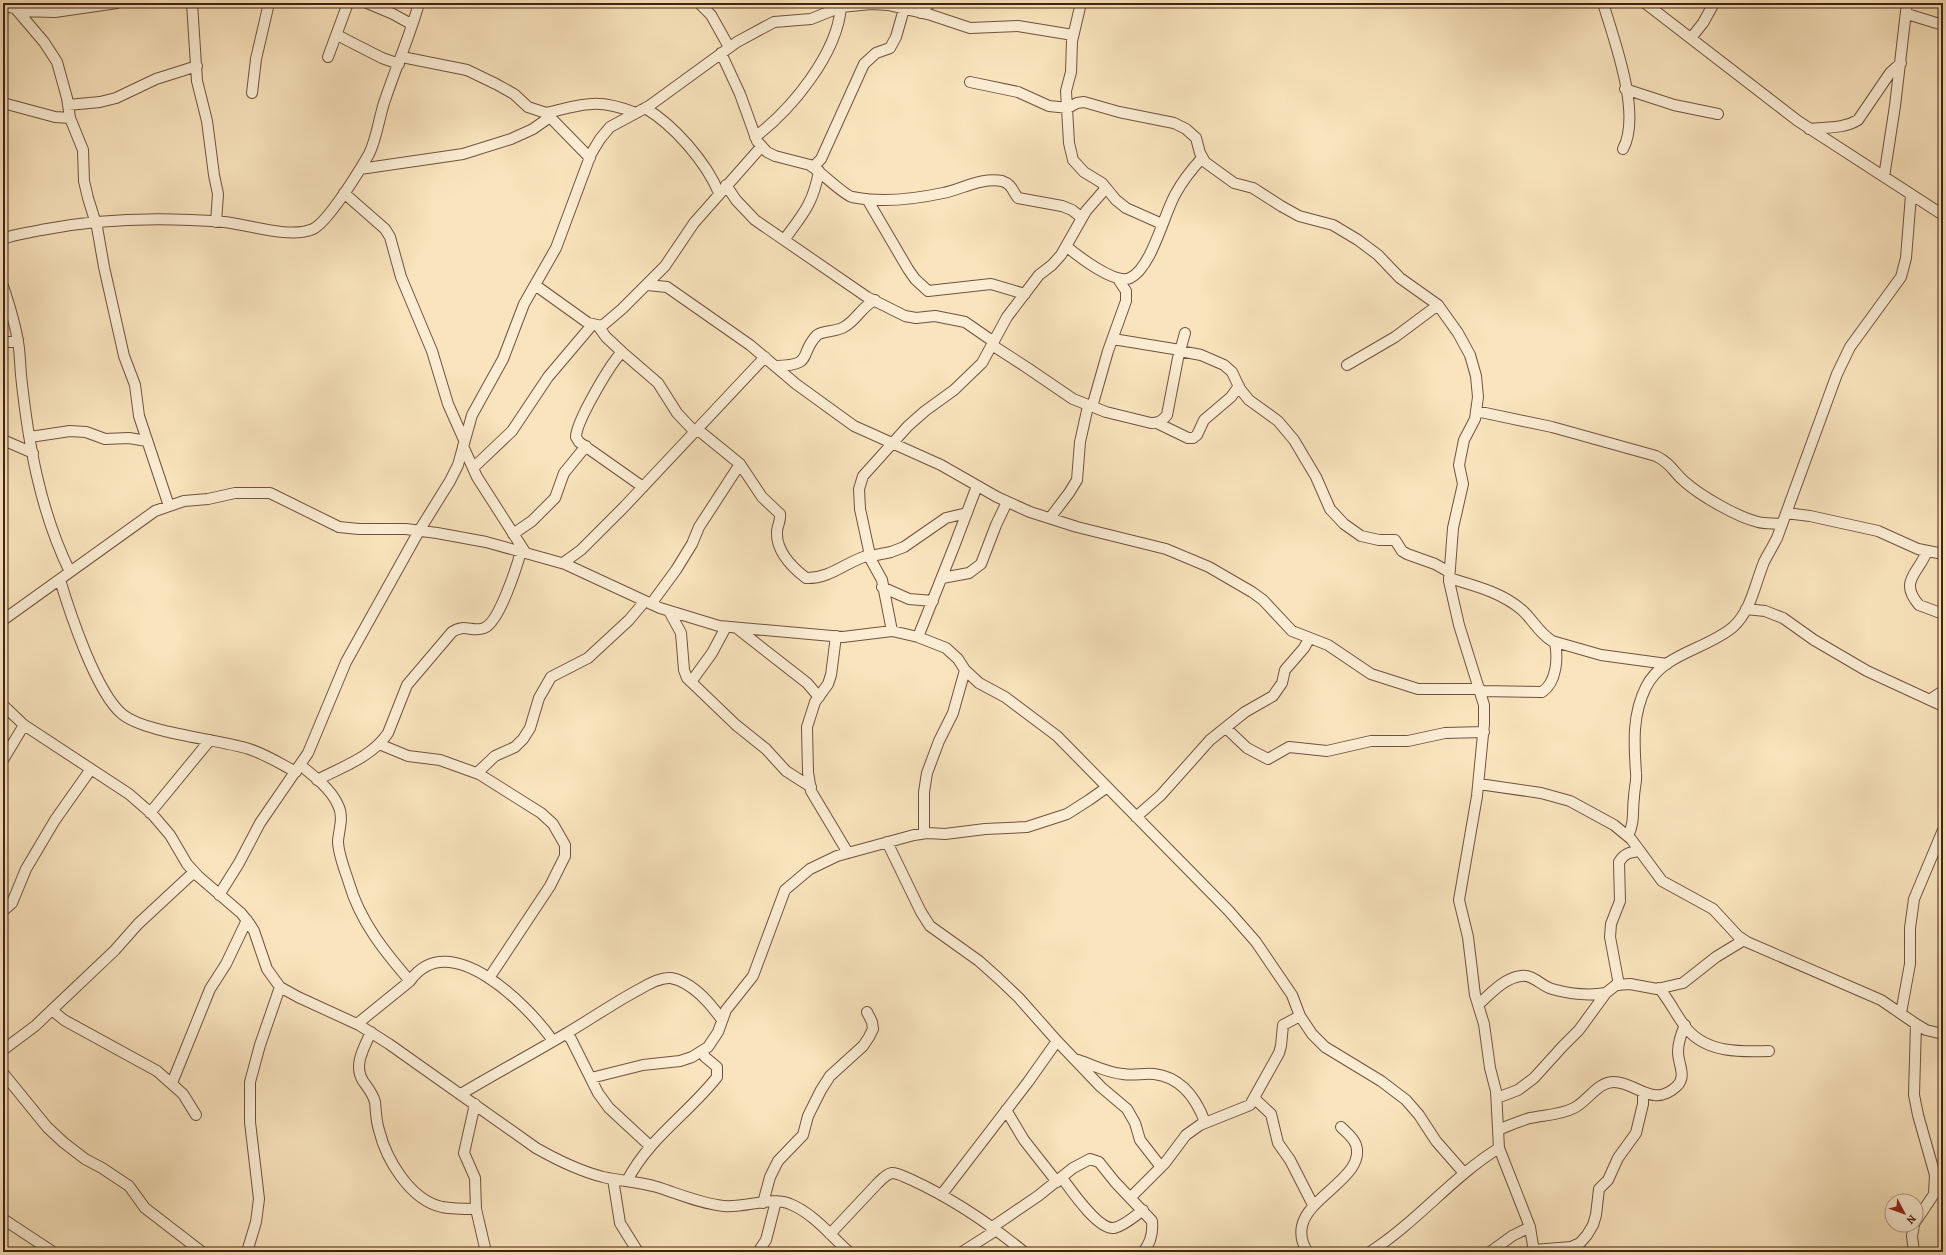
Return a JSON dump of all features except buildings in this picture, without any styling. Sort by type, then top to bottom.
[{"type":"street","points":[[18,11],[55,12],[117,3]]},
{"type":"street","points":[[192,3],[197,81],[207,121],[214,176],[218,194],[216,222]]},
{"type":"street","points":[[252,93],[256,59],[269,3]]},
{"type":"street","points":[[328,57],[348,3]]},
{"type":"street","points":[[367,3],[393,14],[411,24]]},
{"type":"street","points":[[3,239],[57,227],[136,219],[246,224],[295,234],[314,229],[320,224],[344,193],[369,154],[385,100],[401,60],[411,24],[419,3]]},
{"type":"street","points":[[699,3],[711,15],[725,50],[755,137],[761,147],[775,156],[815,168],[850,196],[867,199],[914,198],[943,193],[985,180],[1003,181],[1012,188],[1018,198],[1062,206],[1072,210],[1082,218]]},
{"type":"street","points":[[921,13],[930,3]]},
{"type":"street","points":[[1081,3],[1073,35],[1070,59],[1071,72],[1066,91],[1069,143],[1073,160],[1084,172],[1097,179],[1126,208],[1162,224]]},
{"type":"street","points":[[1603,3],[1621,60],[1625,89],[1630,129],[1628,140],[1623,149]]},
{"type":"street","points":[[1645,3],[1809,129],[1943,215]]},
{"type":"street","points":[[1691,38],[1703,23],[1714,3]]},
{"type":"street","points":[[1884,177],[1901,63],[1907,3]]},
{"type":"street","points":[[219,895],[260,823],[298,768],[316,737],[346,662],[419,531],[450,482],[472,415],[503,359],[519,315],[563,232],[590,158],[600,139],[610,127],[641,111],[725,50],[774,22],[811,19],[841,7],[871,4],[894,5],[970,28],[1018,26],[1073,35]]},
{"type":"street","points":[[3,6],[15,8],[18,11],[44,42],[57,62],[70,118],[83,150],[84,181],[95,222],[124,356],[135,385],[139,416],[169,506]]},
{"type":"street","points":[[755,137],[778,117],[805,87],[831,43],[840,19],[841,7]]},
{"type":"street","points":[[784,240],[808,207],[815,188],[815,168],[821,159],[864,64],[876,53],[890,48],[904,9]]},
{"type":"street","points":[[1907,14],[1943,25]]},
{"type":"street","points":[[337,35],[382,58],[479,74],[514,94],[528,107],[548,115],[590,158]]},
{"type":"street","points":[[1809,129],[1838,127],[1851,124],[1858,120],[1890,73],[1901,63]]},
{"type":"street","points":[[68,105],[100,102],[116,98],[156,79],[197,66]]},
{"type":"street","points":[[970,82],[1018,92],[1049,106],[1067,108],[1077,103],[1084,102],[1119,112],[1174,123],[1186,129],[1196,138],[1202,158],[1234,183],[1253,188],[1299,216],[1333,225],[1378,254],[1400,278],[1438,305],[1458,333],[1470,356],[1476,376],[1478,397],[1475,419],[1464,440],[1459,465],[1463,484],[1453,528],[1449,575],[1457,618],[1484,705],[1484,732],[1479,784],[1466,867],[1459,900],[1468,937],[1478,1005],[1484,1024],[1497,1098],[1499,1148],[1530,1227],[1534,1251],[1571,1247],[1580,1242],[1587,1235],[1593,1225],[1596,1215],[1599,1189],[1608,1180],[1618,1158],[1636,1133],[1643,1104],[1643,1093]]},
{"type":"street","points":[[1625,89],[1674,104],[1718,114]]},
{"type":"street","points":[[3,103],[55,117],[70,118]]},
{"type":"street","points":[[360,169],[463,154],[511,139],[533,129],[548,115],[587,103],[606,103],[657,115],[704,164],[723,189],[755,220],[875,300],[905,316],[916,318],[935,316],[965,322],[993,344],[1049,382],[1064,395],[1090,407],[1151,423],[1163,421],[1167,415],[1185,333]]},
{"type":"street","points":[[595,325],[602,326],[608,321],[665,266],[694,223],[761,147]]},
{"type":"street","points":[[1066,246],[1085,261],[1123,280],[1136,274],[1150,255],[1175,193],[1202,158]]},
{"type":"street","points":[[892,631],[882,587],[871,555],[860,509],[860,483],[863,476],[892,443],[925,411],[954,390],[982,363],[1007,317],[1039,275],[1052,265],[1061,255],[1082,218],[1106,188]]},
{"type":"street","points":[[344,193],[385,229],[390,237],[401,277],[432,351],[448,404],[473,468],[492,504],[513,534],[523,552]]},
{"type":"street","points":[[1628,836],[1633,825],[1634,818],[1636,715],[1647,686],[1652,678],[1667,664],[1733,627],[1746,609],[1782,524],[1837,374],[1850,347],[1901,277],[1906,258],[1911,195]]},
{"type":"street","points":[[867,199],[908,269],[915,279],[928,291],[991,284],[1025,294]]},
{"type":"street","points":[[1050,518],[1077,480],[1080,442],[1090,407],[1126,301],[1126,291],[1118,278]]},
{"type":"street","points":[[535,285],[595,325],[622,352],[658,383],[677,413],[696,430],[740,464],[762,497],[780,514],[780,523],[777,531],[779,546],[784,556],[806,578],[836,571],[858,558],[891,552],[904,547],[946,518],[967,513]]},
{"type":"street","points":[[646,285],[667,287],[750,345],[842,418],[941,465],[1007,502],[1030,512],[1166,549],[1209,567],[1264,600],[1292,631],[1309,639],[1328,645],[1371,674],[1418,689],[1542,692],[1549,685],[1553,676],[1557,653],[1556,642]]},
{"type":"street","points":[[3,286],[18,340],[21,375],[30,437],[47,518],[58,548],[70,572]]},
{"type":"street","points":[[776,366],[796,365],[802,360],[817,335],[842,329],[856,318],[864,307],[875,300]]},
{"type":"street","points":[[1348,366],[1395,337],[1438,305]]},
{"type":"street","points":[[473,468],[512,431],[548,377],[595,325]]},
{"type":"street","points":[[1113,339],[1202,355],[1224,365],[1232,372],[1239,386],[1249,400],[1270,413],[1287,430],[1316,476],[1330,509],[1344,524],[1361,536],[1379,540],[1395,540],[1402,551],[1407,554],[1435,564],[1449,575],[1481,587],[1512,602],[1530,617],[1545,637],[1556,642],[1601,655],[1667,664]]},
{"type":"street","points":[[3,343],[18,340]]},
{"type":"street","points":[[622,352],[605,375],[576,433],[576,437],[579,442],[643,487]]},
{"type":"street","points":[[563,563],[601,531],[765,357]]},
{"type":"street","points":[[1157,423],[1188,438],[1193,438],[1197,435],[1204,420],[1231,397],[1239,386]]},
{"type":"street","points":[[1476,412],[1552,427],[1656,456],[1667,462],[1684,482],[1744,518],[1759,523],[1782,524]]},
{"type":"street","points":[[30,437],[70,431],[86,432],[105,439],[129,438],[147,442]]},
{"type":"street","points":[[3,440],[33,453]]},
{"type":"street","points":[[513,534],[532,522],[555,498],[564,474],[586,446]]},
{"type":"street","points":[[478,773],[495,756],[515,746],[523,739],[530,728],[539,698],[551,678],[588,658],[648,602],[676,570],[692,544],[699,527],[740,464]]},
{"type":"street","points":[[918,636],[977,486]]},
{"type":"street","points":[[3,620],[155,511],[184,501],[208,499],[236,493],[270,493],[339,527],[419,531],[486,542],[563,563],[669,611],[732,628],[836,636],[860,636],[892,631],[918,636],[946,648],[958,659],[965,670],[979,683],[1005,697],[1057,736],[1106,788],[1228,910],[1256,942],[1292,995],[1300,1016],[1312,1034],[1325,1047],[1381,1081],[1406,1100],[1419,1115],[1436,1141],[1464,1173]]},
{"type":"street","points":[[942,578],[969,573],[981,564],[996,525],[1007,502]]},
{"type":"street","points":[[1786,513],[1810,516],[1878,531],[1918,549],[1943,554]]},
{"type":"street","points":[[1928,550],[1909,586],[1919,606],[1943,614]]},
{"type":"street","points":[[317,780],[364,756],[379,744],[388,734],[407,685],[452,632],[466,627],[483,629],[490,625],[502,604],[523,552]]},
{"type":"street","points":[[60,580],[77,631],[98,680],[117,709],[134,721],[165,731],[250,750],[298,768],[317,780],[333,796],[339,806],[341,814],[338,842],[349,884],[361,914],[376,941],[410,980]]},
{"type":"street","points":[[882,587],[908,599],[933,601]]},
{"type":"street","points":[[1746,609],[1765,611],[1783,618],[1814,640],[1867,671],[1931,699],[1943,706]]},
{"type":"street","points":[[669,611],[681,633],[684,670],[691,682],[708,696],[736,725],[766,749],[786,771],[811,787]]},
{"type":"street","points":[[691,682],[732,628]]},
{"type":"street","points":[[732,628],[807,683],[819,697]]},
{"type":"street","points":[[836,636],[831,675],[828,684],[812,710],[807,726],[808,772],[811,787],[818,804],[848,853]]},
{"type":"street","points":[[1136,817],[1161,795],[1210,740],[1245,712],[1273,696],[1282,684],[1285,670],[1304,648],[1309,639]]},
{"type":"street","points":[[924,833],[924,792],[927,773],[939,741],[953,713],[965,670]]},
{"type":"street","points":[[1931,699],[1943,691]]},
{"type":"street","points":[[3,705],[24,725],[129,794],[150,812],[170,835],[194,872],[247,920],[254,931],[267,969],[280,987],[371,1032],[536,1148],[554,1158],[583,1170],[613,1179],[656,1187],[714,1205],[734,1207],[776,1201],[789,1203],[799,1208],[849,1252]]},
{"type":"street","points":[[3,760],[24,725]]},
{"type":"street","points":[[1226,728],[1247,748],[1268,759],[1289,747],[1327,751],[1371,741],[1408,741],[1445,733],[1484,732]]},
{"type":"street","points":[[150,812],[210,740]]},
{"type":"street","points":[[379,744],[408,756],[440,760],[478,773],[541,813],[553,824],[565,845],[565,856],[550,886],[489,978]]},
{"type":"street","points":[[3,911],[12,903],[26,869],[54,820],[91,769]]},
{"type":"street","points":[[1479,784],[1541,793],[1570,801],[1614,825],[1628,836],[1662,881],[1713,909],[1744,940],[1759,948],[1881,1000],[1902,1012],[1926,1030],[1943,1034]]},
{"type":"street","points":[[591,1078],[643,1065],[680,1061],[702,1051],[714,1040],[730,1002],[748,984],[753,976],[785,890],[810,869],[848,853],[924,833],[945,834],[984,829],[1009,830],[1027,827],[1066,814],[1090,800],[1106,788]]},
{"type":"street","points":[[1902,1012],[1910,964],[1910,928],[1914,900],[1943,830]]},
{"type":"street","points":[[887,842],[921,912],[930,926],[979,961],[998,978],[1101,1087],[1127,1109],[1135,1123],[1140,1140],[1161,1167]]},
{"type":"street","points":[[1619,985],[1610,937],[1611,924],[1620,901],[1619,862],[1624,855],[1629,852],[1640,851]]},
{"type":"street","points":[[3,1050],[35,1026],[115,950],[138,924],[194,872]]},
{"type":"street","points":[[172,1083],[210,989],[226,964],[247,920]]},
{"type":"street","points":[[1478,1005],[1511,978],[1522,976],[1531,977],[1550,988],[1590,996],[1606,993],[1619,985],[1659,988],[1683,983],[1716,957],[1744,940]]},
{"type":"street","points":[[357,1024],[410,980],[425,965],[443,962],[479,970],[527,1009],[553,1041]]},
{"type":"street","points":[[461,1094],[566,1034],[640,988],[665,978],[679,981],[691,988],[711,1004],[722,1020]]},
{"type":"street","points":[[248,1251],[256,1222],[258,1199],[250,1122],[250,1082],[260,1045],[280,987]]},
{"type":"street","points":[[1659,988],[1685,1025],[1699,1040],[1723,1049],[1769,1051]]},
{"type":"street","points":[[1497,1098],[1518,1090],[1534,1078],[1584,1024],[1606,993]]},
{"type":"street","points":[[52,1010],[76,1026],[157,1071],[183,1094],[196,1114]]},
{"type":"street","points":[[763,1203],[770,1177],[778,1161],[803,1135],[808,1116],[821,1090],[830,1076],[863,1046],[869,1037],[873,1029],[872,1022],[867,1012]]},
{"type":"street","points":[[1131,1197],[1161,1167],[1186,1135],[1205,1122],[1242,1110],[1250,1105],[1255,1099],[1281,1046],[1283,1025],[1300,1016]]},
{"type":"street","points":[[1916,1024],[1914,1095],[1918,1115],[1935,1175],[1932,1198],[1924,1210]]},
{"type":"street","points":[[1498,1130],[1528,1119],[1561,1114],[1576,1107],[1606,1083],[1621,1083],[1648,1095],[1660,1094],[1677,1086],[1682,1078],[1678,1053],[1679,1040],[1685,1025]]},
{"type":"street","points":[[371,1032],[358,1069],[360,1077],[372,1093],[378,1129],[384,1145],[398,1170],[417,1195],[427,1201],[441,1207],[476,1209]]},
{"type":"street","points":[[566,1034],[571,1039],[598,1093],[609,1108],[650,1146]]},
{"type":"street","points":[[942,1194],[1057,1041]]},
{"type":"street","points":[[627,1181],[635,1165],[650,1146],[677,1121],[717,1077],[717,1067],[702,1051]]},
{"type":"street","points":[[1074,1059],[1122,1074],[1154,1074],[1169,1078],[1188,1090],[1195,1100],[1205,1122]]},
{"type":"street","points":[[3,1073],[47,1127],[63,1142],[85,1159],[102,1168],[129,1186],[144,1208],[202,1252]]},
{"type":"street","points":[[1255,1099],[1271,1114],[1278,1143],[1290,1160],[1314,1205]]},
{"type":"street","points":[[474,1104],[464,1153],[475,1178],[476,1209],[486,1252]]},
{"type":"street","points":[[1006,1110],[1024,1140],[1098,1221],[1106,1227],[1118,1227],[1143,1210]]},
{"type":"street","points":[[1308,1252],[1301,1239],[1304,1219],[1314,1205],[1349,1173],[1354,1166],[1357,1146],[1352,1138],[1340,1127]]},
{"type":"street","points":[[1370,1252],[1395,1235],[1464,1173],[1499,1148]]},
{"type":"street","points":[[962,1252],[1080,1164],[1090,1159],[1094,1159],[1099,1162],[1115,1182],[1131,1197],[1152,1221],[1152,1230],[1147,1248],[1143,1252]]},
{"type":"street","points":[[830,1234],[885,1176],[892,1174],[903,1176],[942,1194],[968,1210],[1024,1252]]},
{"type":"street","points":[[613,1179],[620,1223],[638,1252]]},
{"type":"street","points":[[1934,1190],[1943,1183]]},
{"type":"street","points":[[758,1252],[766,1240],[776,1201]]},
{"type":"street","points":[[3,1219],[52,1252]]},
{"type":"street","points":[[1490,1252],[1512,1236],[1530,1227]]},
{"type":"street","points":[[1913,1233],[1915,1252]]}]
